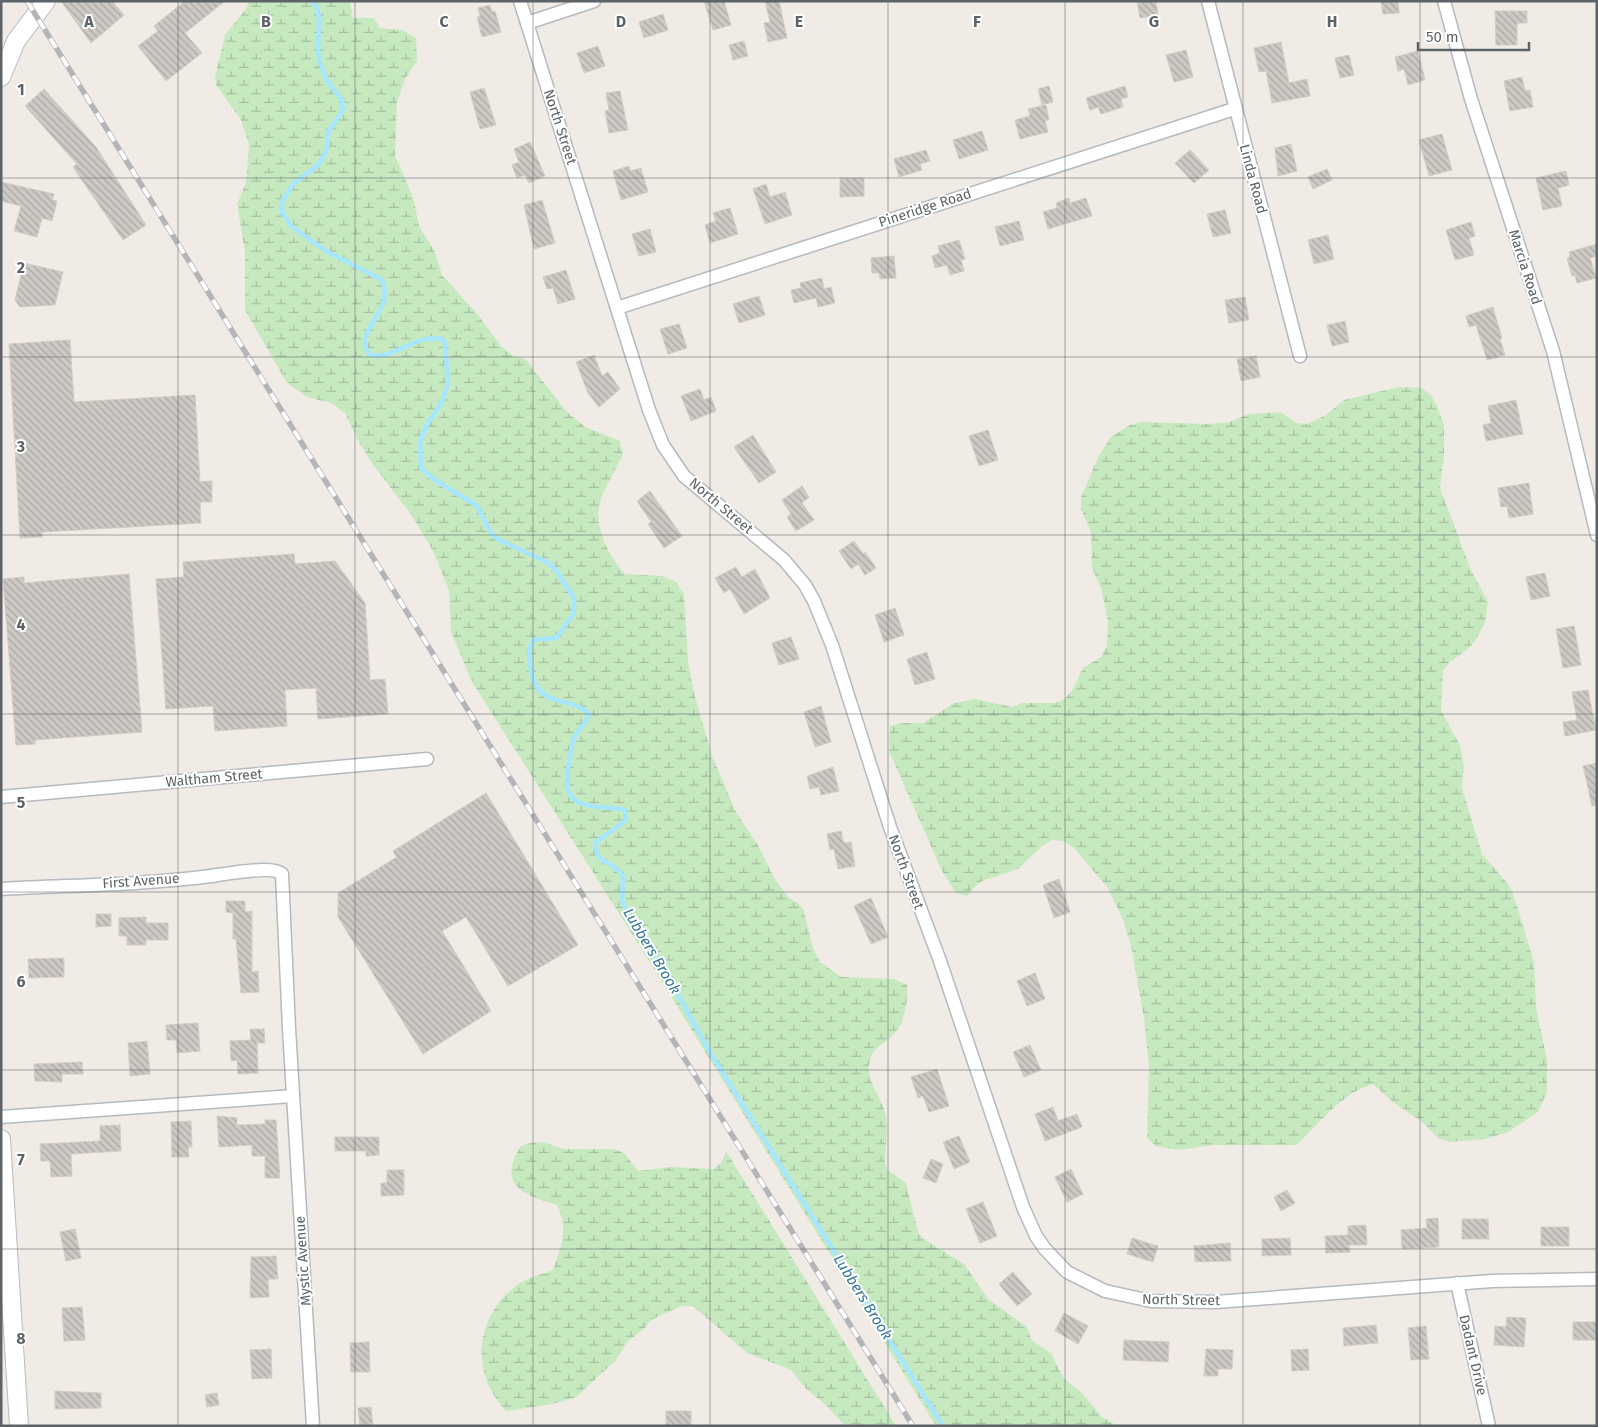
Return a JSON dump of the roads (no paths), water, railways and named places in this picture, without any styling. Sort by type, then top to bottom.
[{"type":"main road","points":[[1,77],[16,42],[46,1]]},
{"type":"main road","points":[[1,1139],[18,1426]]},
{"type":"street","name":"North Street","points":[[520,1],[649,410],[663,445],[684,476],[784,560],[805,585],[814,602],[832,646],[884,810],[940,961],[1023,1207],[1044,1249],[1067,1272],[1080,1280],[1120,1296],[1152,1301],[1216,1302],[1457,1283],[1535,1279],[1597,1279]]},
{"type":"street","points":[[527,23],[594,1]]},
{"type":"street","name":"Linda Road","points":[[1208,1],[1234,109],[1300,356]]},
{"type":"street","name":"Marcia Road","points":[[1444,1],[1471,99],[1553,351],[1597,535]]},
{"type":"street","name":"Pineridge Road","points":[[617,308],[1234,109]]},
{"type":"street","name":"Waltham Street","points":[[1,797],[427,759]]},
{"type":"street","name":"First Avenue","points":[[1,889],[144,883],[256,871],[280,872]]},
{"type":"street","name":"Mystic Avenue","points":[[280,872],[284,878],[293,1096],[312,1426]]},
{"type":"street","points":[[1,1118],[293,1096]]},
{"type":"street","name":"Dadant Drive","points":[[1457,1283],[1489,1426]]},
{"type":"waterway","name":"Lubbers Brook","points":[[311,1],[316,6],[319,17],[318,52],[320,63],[327,81],[342,100],[343,110],[328,132],[327,149],[319,164],[293,184],[282,202],[282,212],[291,226],[326,251],[382,280],[385,292],[383,302],[365,338],[365,346],[370,355],[388,354],[432,338],[442,339],[445,343],[448,384],[441,404],[427,425],[420,441],[421,468],[432,478],[477,506],[491,533],[499,540],[547,562],[556,570],[574,598],[574,613],[556,638],[533,640],[529,654],[533,678],[538,688],[545,695],[571,704],[589,714],[573,742],[567,774],[567,787],[572,797],[583,804],[625,810],[626,820],[595,843],[598,856],[615,867],[623,876],[622,901],[633,924],[662,966],[708,1049],[943,1426]]},
{"type":"railway","points":[[27,1],[913,1426]]}]
